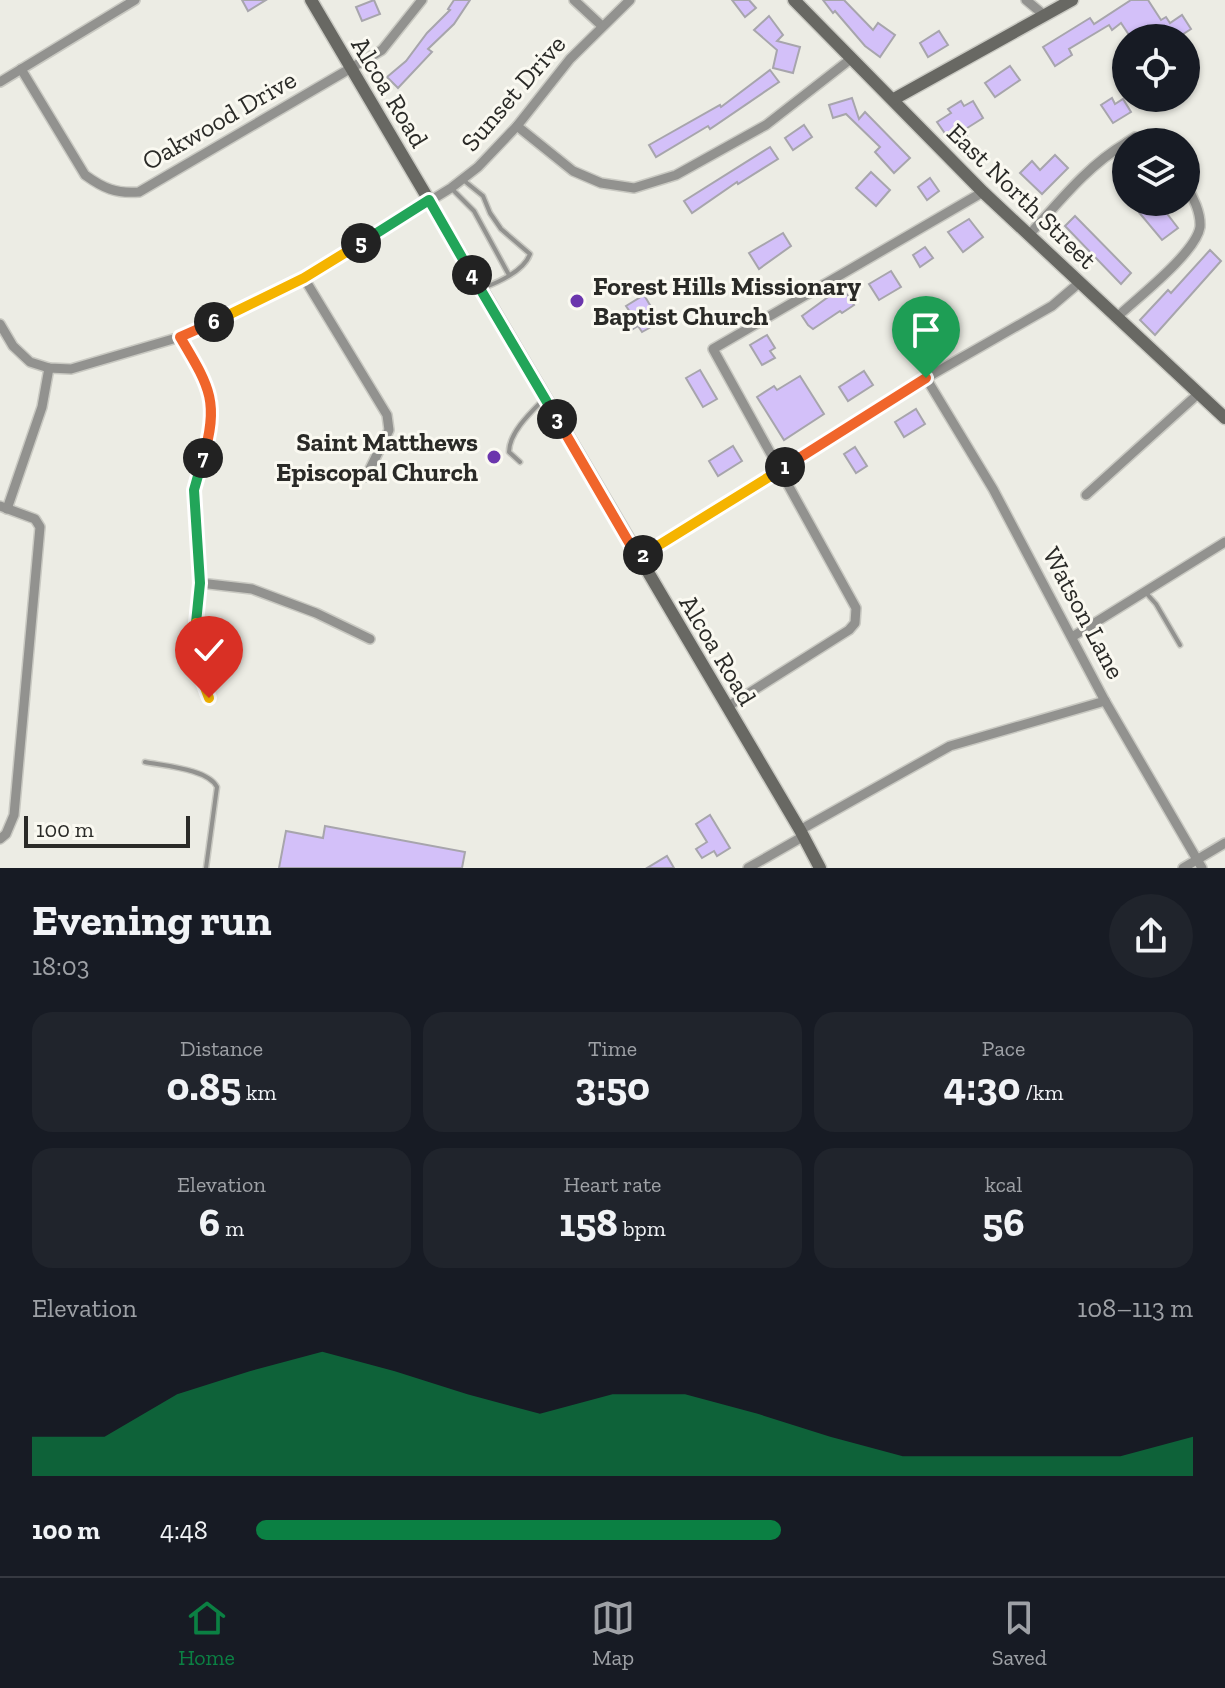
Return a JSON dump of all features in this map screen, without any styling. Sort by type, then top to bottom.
[{"type":"main road","name":"Alcoa Road","points":[[311,0],[820,868]]},
{"type":"main road","name":"East North Street","points":[[794,0],[983,192],[1225,418]]},
{"type":"main road","points":[[894,99],[1072,0]]},
{"type":"street","points":[[0,82],[135,0]]},
{"type":"street","name":"Oakwood Drive","points":[[21,69],[85,175],[100,187],[121,194],[139,192],[382,50],[422,0]]},
{"type":"street","points":[[574,0],[602,26]]},
{"type":"street","name":"Sunset Drive","points":[[49,368],[71,369],[180,337],[304,278],[451,188],[478,167],[517,126],[570,59],[630,0]]},
{"type":"street","points":[[1026,0],[1044,15]]},
{"type":"street","points":[[517,126],[573,171],[601,183],[634,188],[676,175],[766,125],[852,58]]},
{"type":"street","points":[[1029,235],[1088,170],[1112,152]]},
{"type":"street","points":[[727,707],[849,630],[855,623],[856,608],[713,349],[983,192]]},
{"type":"street","points":[[1116,318],[1191,248],[1200,226],[1198,216]]},
{"type":"street","points":[[304,278],[387,415],[389,430],[366,477]]},
{"type":"street","points":[[638,558],[926,378],[1052,306],[1079,283]]},
{"type":"street","points":[[0,324],[13,346],[30,362],[49,368],[42,407],[4,507],[35,519],[40,527],[14,815],[6,834],[0,839]]},
{"type":"street","points":[[180,337],[202,374],[212,401],[210,435],[194,490],[200,583],[195,637],[198,669],[209,698]]},
{"type":"street","name":"Watson Lane","points":[[926,378],[993,489],[1105,701],[1200,864]]},
{"type":"street","points":[[1086,495],[1198,394]]},
{"type":"street","points":[[1072,637],[1225,542]]},
{"type":"street","points":[[200,583],[252,589],[316,613],[370,639]]},
{"type":"street","points":[[748,868],[950,746],[1105,701]]},
{"type":"street","points":[[1183,868],[1200,864],[1225,843]]},
{"type":"lane","points":[[462,179],[483,196],[501,229],[530,254],[527,262],[509,275],[481,289]]},
{"type":"lane","points":[[451,188],[474,211],[509,275]]},
{"type":"lane","points":[[520,462],[509,452],[509,444],[532,410],[545,399]]},
{"type":"lane","points":[[1145,592],[1156,604],[1180,645]]},
{"type":"lane","points":[[145,762],[205,775],[214,781],[217,787],[206,868]]},
{"type":"building","points":[[242,0],[266,0],[248,11]]},
{"type":"building","points":[[374,0],[380,14],[362,21],[356,7]]},
{"type":"building","points":[[454,0],[470,0],[454,24],[428,49],[432,52],[398,88],[387,77],[406,61],[450,10]]},
{"type":"building","points":[[732,0],[749,0],[756,8],[745,17]]},
{"type":"building","points":[[823,0],[844,0],[873,30],[878,23],[895,35],[880,57],[865,46]]},
{"type":"building","points":[[1131,0],[1148,0],[1161,20],[1166,17],[1170,23],[1182,15],[1188,24],[1112,24],[1112,30],[1109,25],[1069,49],[1072,55],[1055,66],[1043,47],[1090,18],[1094,24]]},
{"type":"building","points":[[769,16],[783,35],[777,41],[800,47],[793,73],[773,68],[777,50],[754,30]]},
{"type":"building","points":[[939,31],[948,45],[928,57],[920,43]]},
{"type":"building","points":[[1010,66],[1020,80],[995,97],[985,83]]},
{"type":"building","points":[[770,70],[779,82],[710,129],[708,126],[656,157],[649,145],[721,107]]},
{"type":"building","points":[[852,98],[859,119],[865,112],[910,158],[894,173],[875,152],[880,147],[846,114],[833,118],[829,105]]},
{"type":"building","points":[[1112,98],[1112,112],[1131,112],[1113,123],[1101,105]]},
{"type":"building","points":[[961,101],[964,106],[973,101],[983,118],[964,130],[967,136],[959,141],[953,131],[946,135],[937,122],[951,113],[948,109]]},
{"type":"building","points":[[804,125],[812,137],[793,150],[785,138]]},
{"type":"building","points":[[770,147],[778,159],[692,213],[684,201]]},
{"type":"building","points":[[1055,155],[1068,168],[1042,194],[1020,173],[1032,161],[1040,170]]},
{"type":"building","points":[[871,172],[890,190],[876,206],[856,188]]},
{"type":"building","points":[[930,178],[939,191],[927,200],[918,187]]},
{"type":"building","points":[[1075,216],[1131,273],[1121,284],[1065,226]]},
{"type":"building","points":[[1142,216],[1169,216],[1178,228],[1162,240]]},
{"type":"building","points":[[969,219],[983,237],[963,252],[948,232]]},
{"type":"building","points":[[783,233],[791,246],[759,269],[749,253]]},
{"type":"building","points":[[925,247],[933,258],[920,267],[913,255]]},
{"type":"building","points":[[1210,250],[1221,261],[1155,335],[1140,320],[1168,290],[1171,293]]},
{"type":"building","points":[[891,271],[901,287],[879,300],[869,284]]},
{"type":"building","points":[[842,287],[854,305],[813,329],[802,316]]},
{"type":"building","points":[[644,295],[660,322],[642,332],[638,326],[630,331],[621,318],[630,312],[626,306]]},
{"type":"building","points":[[767,335],[775,348],[770,351],[775,358],[762,365],[750,345]]},
{"type":"building","points":[[700,370],[717,399],[703,407],[686,378]]},
{"type":"building","points":[[864,371],[873,385],[848,401],[839,387]]},
{"type":"building","points":[[800,376],[824,414],[784,440],[757,397],[774,386],[777,390]]},
{"type":"building","points":[[916,409],[925,424],[904,437],[895,422]]},
{"type":"building","points":[[733,446],[742,461],[718,476],[709,461]]},
{"type":"building","points":[[855,447],[867,466],[856,473],[844,454]]},
{"type":"building","points":[[710,815],[730,848],[717,856],[714,851],[702,858],[696,849],[707,842],[696,824]]},
{"type":"building","points":[[325,826],[465,852],[462,868],[279,868],[286,831],[323,838]]},
{"type":"building","points":[[667,856],[674,868],[647,868]]},
{"type":"place","name":"Forest Hills Missionary Baptist Church","points":[[577,301]]},
{"type":"place","name":"Saint Matthews Episcopal Church","points":[[494,457]]},
{"type":"route","points":[[209,698],[198,669],[195,637],[200,583],[194,490],[210,435],[212,401],[202,374],[180,337],[304,278],[429,200],[638,558],[926,378]]}]
